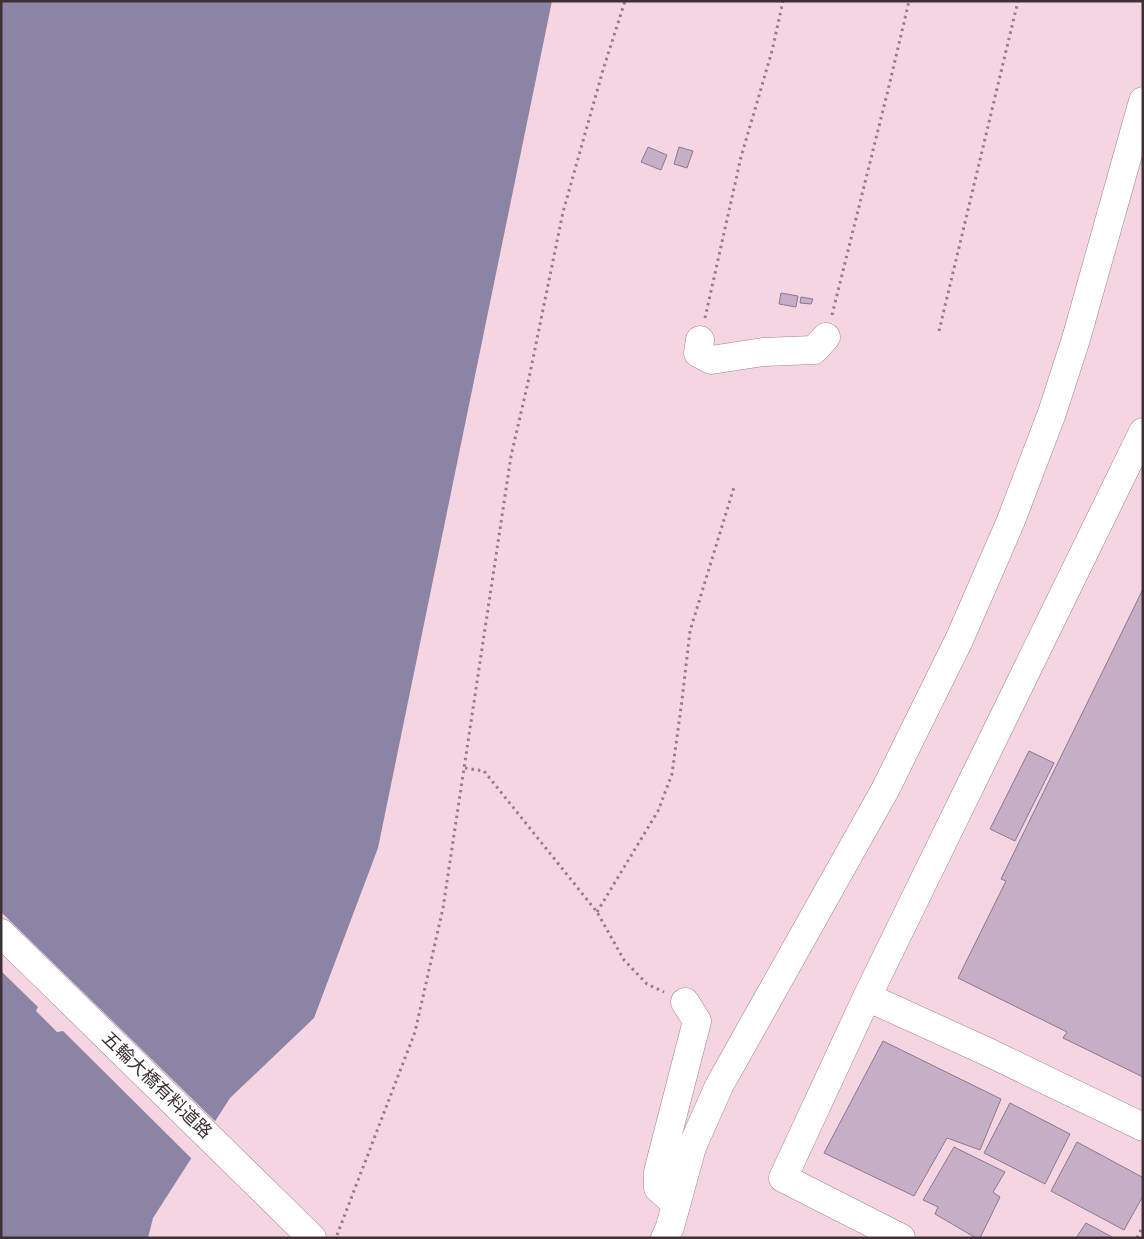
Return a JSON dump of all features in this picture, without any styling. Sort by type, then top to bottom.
[{"type":"street","points":[[665,1238],[670,1227],[692,1147],[719,1086],[885,790],[959,640],[1006,532],[1052,413],[1076,339],[1143,101]]},
{"type":"street","points":[[700,340],[698,353],[710,360],[763,352],[814,350],[826,337]]},
{"type":"street","points":[[901,1238],[784,1178],[867,997],[1143,432]]},
{"type":"street","name":"五輪大橋有料道路","points":[[1,933],[312,1238]]},
{"type":"street","points":[[867,997],[1143,1127]]},
{"type":"street","points":[[676,1204],[658,1188],[658,1172],[697,1021],[685,1002]]},
{"type":"path","points":[[336,1238],[415,1032],[443,908],[512,456],[530,378],[563,212],[603,70],[625,1]]},
{"type":"path","points":[[700,340],[741,157],[772,51],[783,1]]},
{"type":"path","points":[[826,337],[909,1]]},
{"type":"path","points":[[939,331],[1018,1]]},
{"type":"path","points":[[598,912],[658,811],[672,774],[690,631],[734,487]]},
{"type":"path","points":[[465,768],[484,771],[598,912],[624,960],[647,984],[685,1002]]},
{"type":"path","points":[[1137,1238],[1143,1226]]},
{"type":"shaded area","points":[[1,1],[552,1],[378,848],[314,1018],[230,1098],[153,1218],[148,1238],[1,1238]]},
{"type":"pier","points":[[1,912],[217,1123],[193,1160],[63,1031],[57,1032],[36,1011],[38,1007],[1,971]]},
{"type":"building","points":[[648,147],[667,155],[661,170],[641,162]]},
{"type":"building","points":[[679,147],[693,151],[687,168],[674,164]]},
{"type":"building","points":[[781,293],[798,296],[796,307],[779,304]]},
{"type":"building","points":[[801,297],[813,299],[811,304],[800,303]]},
{"type":"building","points":[[1143,589],[1143,1077],[1063,1038],[1067,1032],[958,978],[1006,881],[1001,879]]},
{"type":"building","points":[[1029,751],[1054,763],[1015,841],[990,829]]},
{"type":"building","points":[[883,1041],[1001,1099],[980,1150],[947,1138],[914,1196],[824,1153]]},
{"type":"building","points":[[1010,1103],[1070,1134],[1045,1184],[984,1153]]},
{"type":"building","points":[[1077,1142],[1143,1176],[1143,1196],[1124,1230],[1051,1191]]},
{"type":"building","points":[[954,1147],[1005,1172],[993,1192],[1000,1197],[980,1238],[976,1238],[935,1214],[938,1207],[923,1200]]},
{"type":"building","points":[[1086,1223],[1114,1238],[1076,1238]]}]
